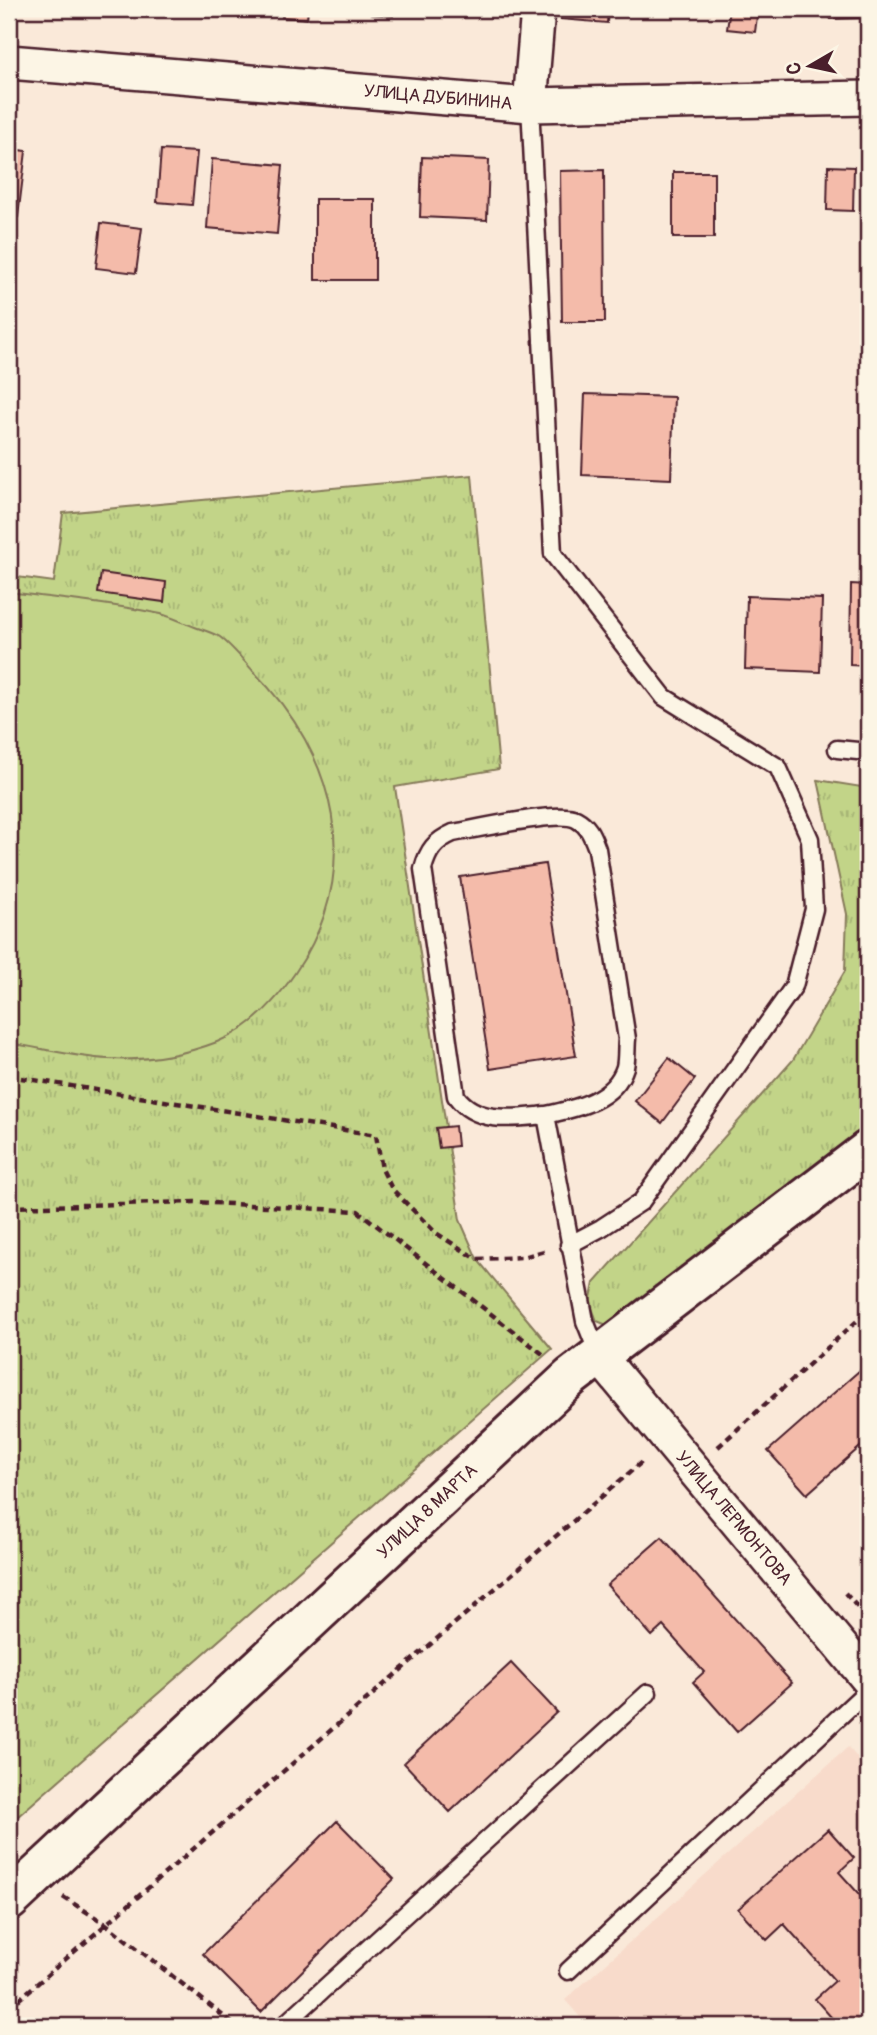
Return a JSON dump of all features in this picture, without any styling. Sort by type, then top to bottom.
[{"type":"street","points":[[530,105],[538,9]]},
{"type":"street","name":"УЛИЦА ДУБИНИНА","points":[[9,62],[530,105],[868,98]]},
{"type":"street","name":"УЛИЦА 8 МАРТА","points":[[9,1901],[585,1366],[868,1150]]},
{"type":"street","name":"УЛИЦА ЛЕРМОНТОВА","points":[[585,1366],[667,1438],[868,1679]]},
{"type":"lane","points":[[530,105],[554,554],[664,697],[778,767],[810,839],[814,909],[794,986],[641,1202],[569,1245]]},
{"type":"lane","points":[[837,749],[868,752]]},
{"type":"lane","points":[[556,816],[574,818],[590,830],[597,849],[627,1039],[624,1068],[610,1091],[573,1110],[546,1115],[504,1119],[483,1115],[464,1106],[456,1096],[423,869],[428,852],[440,839],[453,833],[556,816]]},
{"type":"lane","points":[[546,1115],[585,1321],[585,1366]]},
{"type":"lane","points":[[568,1971],[868,1690]]},
{"type":"lane","points":[[283,2026],[648,1693]]},
{"type":"path","points":[[9,1076],[376,1135],[382,1169],[392,1189],[436,1233],[477,1259],[523,1257],[569,1245]]},
{"type":"path","points":[[9,1207],[195,1202],[358,1210],[585,1366]]},
{"type":"path","points":[[9,2008],[667,1438],[716,1448],[868,1311]]},
{"type":"path","points":[[106,1924],[236,2026]]},
{"type":"shaded area","points":[[848,1747],[868,1770],[868,2026],[588,2026],[565,2000]]},
{"type":"green space","points":[[472,475],[499,769],[395,787],[460,1220],[477,1259],[552,1349],[9,1824],[9,576],[54,582],[63,513]]},
{"type":"green space","points":[[9,592],[161,614],[217,636],[233,649],[282,704],[305,739],[322,777],[332,815],[335,855],[330,895],[317,934],[295,973],[279,994],[251,1022],[217,1042],[163,1056],[135,1059],[96,1058],[9,1043]]},
{"type":"green space","points":[[818,780],[868,788],[868,1152],[614,1328],[597,1321],[590,1303],[594,1283],[793,1060],[845,971],[847,914]]},
{"type":"building","points":[[283,9],[308,9],[307,19],[282,17]]},
{"type":"building","points":[[372,9],[393,9],[393,16],[371,14]]},
{"type":"building","points":[[562,9],[608,9],[607,23],[561,19]]},
{"type":"building","points":[[730,9],[758,9],[755,32],[727,29]]},
{"type":"building","points":[[829,9],[867,9],[867,18],[830,19]]},
{"type":"building","points":[[9,149],[26,151],[18,217],[9,215]]},
{"type":"building","points":[[161,150],[197,152],[192,205],[157,202]]},
{"type":"building","points":[[422,157],[489,160],[487,220],[420,217]]},
{"type":"building","points":[[212,159],[283,165],[277,234],[207,228]]},
{"type":"building","points":[[828,166],[854,167],[853,211],[827,210]]},
{"type":"building","points":[[604,170],[605,322],[562,322],[560,171]]},
{"type":"building","points":[[673,172],[714,172],[714,238],[673,238]]},
{"type":"building","points":[[315,199],[375,199],[375,280],[315,280]]},
{"type":"building","points":[[101,223],[142,228],[136,273],[96,268]]},
{"type":"building","points":[[585,394],[674,397],[671,479],[582,475]]},
{"type":"building","points":[[101,573],[166,582],[164,602],[98,593]]},
{"type":"building","points":[[851,584],[868,585],[868,666],[850,665]]},
{"type":"building","points":[[747,596],[822,599],[820,672],[745,669]]},
{"type":"building","points":[[545,864],[576,1056],[490,1069],[460,877]]},
{"type":"building","points":[[669,1058],[695,1079],[662,1123],[635,1101]]},
{"type":"building","points":[[455,1126],[457,1146],[439,1148],[436,1128]]},
{"type":"building","points":[[868,1363],[868,1440],[807,1494],[768,1451]]},
{"type":"building","points":[[662,1537],[792,1683],[737,1732],[693,1682],[704,1672],[663,1626],[652,1636],[607,1585]]},
{"type":"building","points":[[511,1663],[557,1712],[450,1812],[404,1763]]},
{"type":"building","points":[[337,1821],[394,1879],[261,2012],[203,1954]]},
{"type":"building","points":[[828,1829],[854,1858],[839,1872],[868,1904],[868,2011],[851,2026],[839,2026],[815,1999],[835,1981],[784,1924],[767,1940],[738,1909]]},
{"type":"building","points":[[489,2019],[495,2026],[480,2026]]}]
